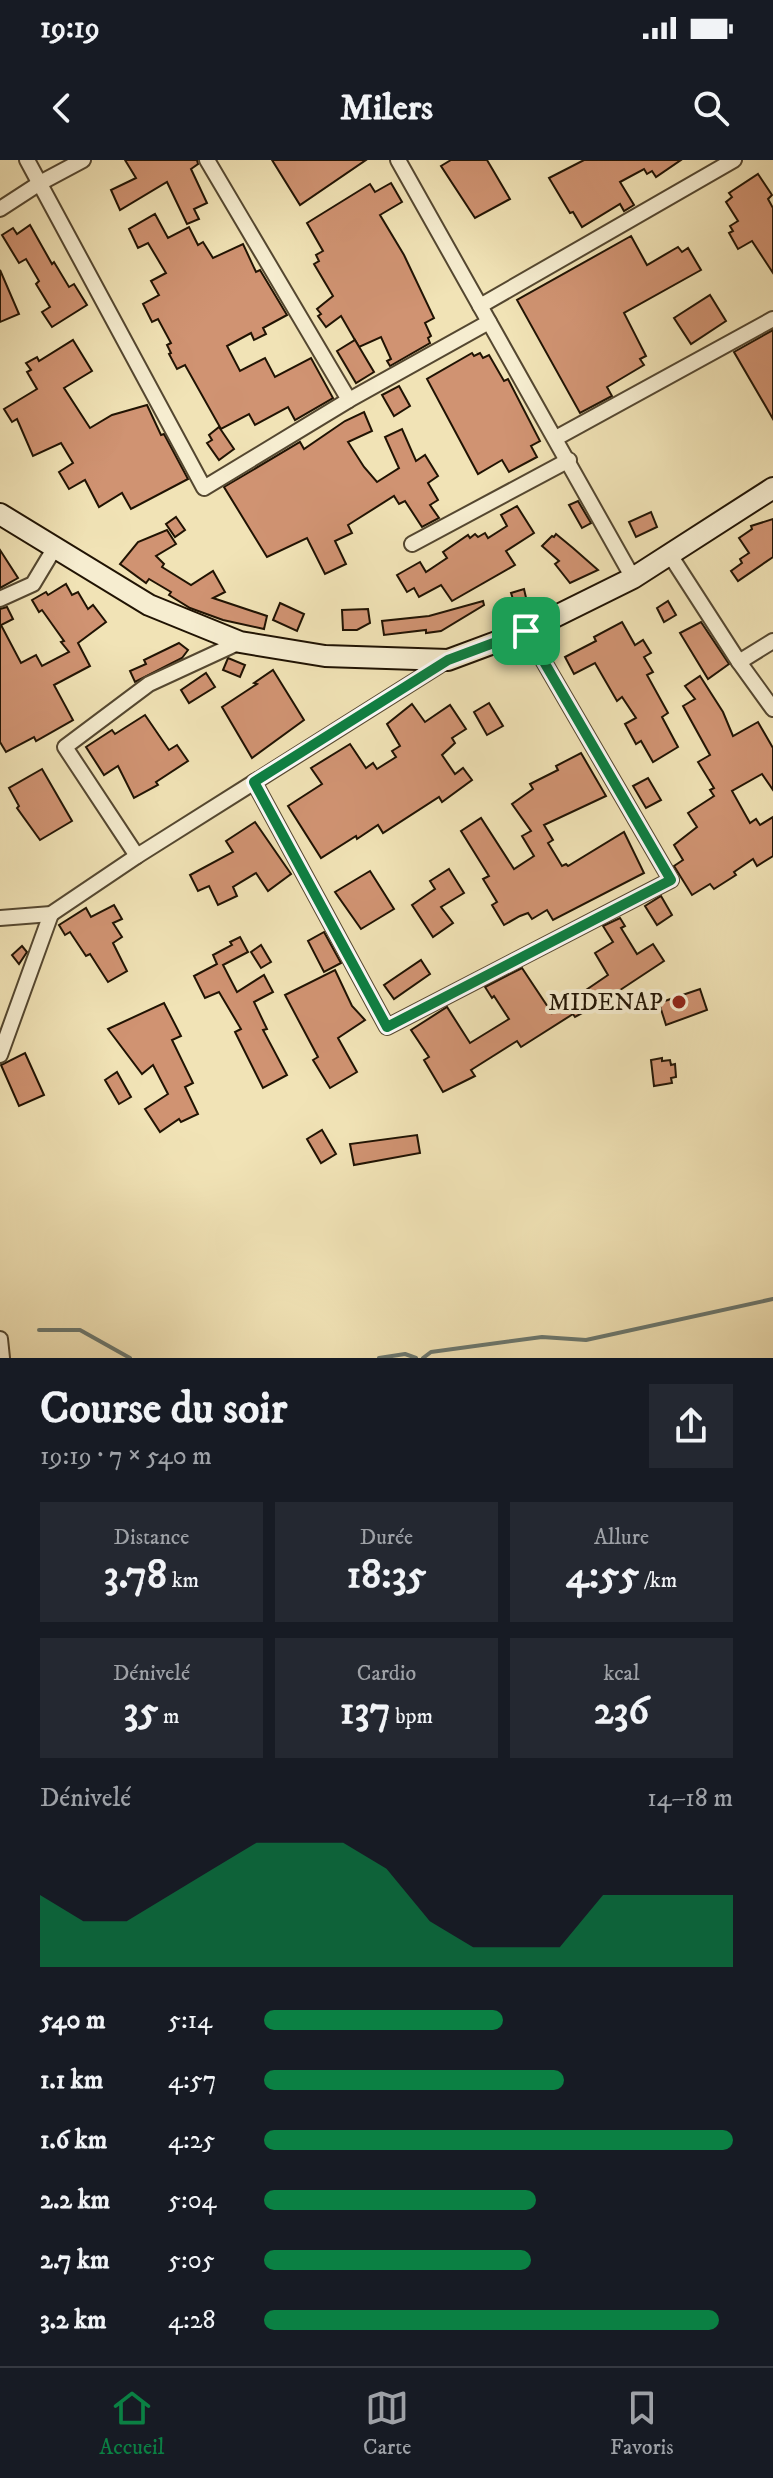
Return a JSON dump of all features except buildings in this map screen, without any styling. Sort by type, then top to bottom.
[{"type":"main road","points":[[0,514],[149,605],[240,642],[325,656],[448,660],[526,631],[633,578],[773,488]]},
{"type":"street","points":[[27,160],[204,488],[349,400],[489,322]]},
{"type":"street","points":[[0,209],[83,160]]},
{"type":"street","points":[[207,160],[349,400]]},
{"type":"street","points":[[418,160],[400,164],[633,578]]},
{"type":"street","points":[[480,306],[734,160]]},
{"type":"street","points":[[556,438],[773,319]]},
{"type":"street","points":[[412,544],[569,460]]},
{"type":"street","points":[[0,599],[33,584],[54,549]]},
{"type":"street","points":[[670,555],[773,709]]},
{"type":"street","points":[[254,782],[387,1027],[671,880],[526,631]]},
{"type":"street","points":[[739,662],[773,641]]},
{"type":"street","points":[[137,856],[65,747],[149,684],[240,642]]},
{"type":"street","points":[[0,918],[51,914],[137,856],[448,660]]},
{"type":"street","points":[[0,1055],[51,914]]},
{"type":"street","points":[[0,1339],[2,1358]]},
{"type":"waterway","points":[[423,1358],[431,1352],[542,1337],[586,1340],[773,1299]]},
{"type":"waterway","points":[[39,1330],[80,1330],[130,1358]]},
{"type":"waterway","points":[[379,1358],[405,1354],[416,1358]]},
{"type":"place","name":"MIDENAP","points":[[679,1002]]},
{"type":"route","points":[[526,631],[671,880],[387,1027],[254,782],[448,660],[526,631]]}]
